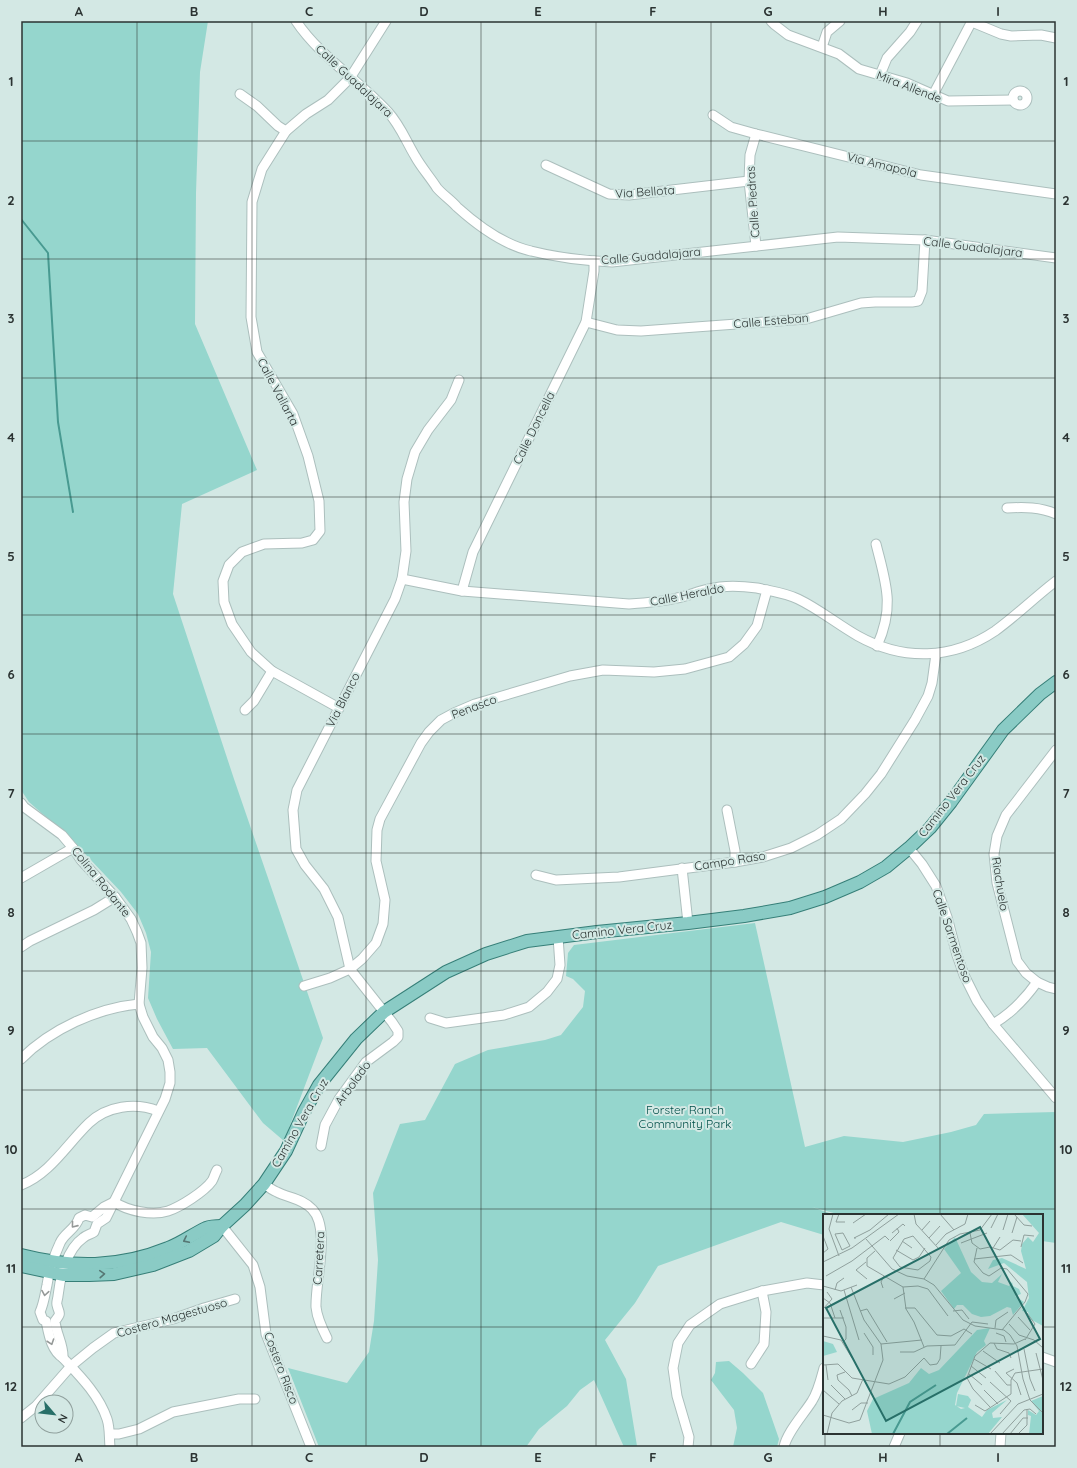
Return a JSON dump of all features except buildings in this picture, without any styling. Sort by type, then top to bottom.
[{"type":"main road","name":"Camino Vera Cruz","points":[[21,1255],[51,1267],[63,1275],[114,1274],[153,1265],[189,1251],[214,1236],[264,1184],[286,1151],[304,1112],[320,1085],[356,1039],[384,1012],[446,972],[486,954],[526,941],[744,916],[790,908],[825,897],[860,882],[886,867],[930,828],[1003,730],[1040,694],[1056,682]]},
{"type":"main road","name":"Camino Vera Cruz","points":[[21,1266],[51,1267],[66,1263],[92,1265],[123,1261],[144,1256],[173,1246],[208,1228],[222,1226]]},
{"type":"street","name":"Calle Guadalajara","points":[[296,21],[305,35],[350,78],[379,102],[397,122],[415,156],[439,190],[470,218],[500,238],[531,251],[594,261],[612,262],[838,237],[925,240],[1056,258]]},
{"type":"street","name":"Calle Vallarta","points":[[339,708],[272,671],[251,652],[232,624],[224,602],[223,581],[229,565],[242,552],[264,544],[302,543],[313,540],[320,531],[319,501],[308,456],[292,414],[257,352],[251,317],[252,202],[262,169],[286,131],[306,114],[328,100],[350,78],[386,21]]},
{"type":"street","name":"Mira Allende","points":[[771,21],[788,35],[839,54],[859,69],[907,83],[948,101],[1013,100]]},
{"type":"street","points":[[822,47],[828,32],[840,21]]},
{"type":"street","points":[[880,75],[887,58],[910,32],[917,21]]},
{"type":"street","points":[[933,95],[972,21],[1001,34],[1011,36],[1041,35],[1056,38]]},
{"type":"street","points":[[240,94],[257,106],[278,126],[286,131]]},
{"type":"street","name":"Via Amapola","points":[[713,115],[731,127],[921,175],[1056,194]]},
{"type":"street","name":"Calle Piedras","points":[[756,134],[750,155],[749,181],[756,246]]},
{"type":"street","name":"Via Bellota","points":[[546,165],[609,194],[629,195],[749,181]]},
{"type":"street","name":"Calle Esteban","points":[[586,322],[617,330],[641,331],[806,319],[861,303],[918,301],[922,291],[925,240]]},
{"type":"street","name":"Calle Doncella","points":[[462,591],[473,552],[586,322],[594,271],[594,261]]},
{"type":"street","name":"Via Blanco","points":[[384,1012],[350,969],[338,917],[324,890],[305,865],[296,849],[293,810],[297,790],[395,598],[402,579],[406,551],[404,502],[407,479],[415,452],[428,430],[451,400],[459,380]]},
{"type":"street","points":[[1007,508],[1030,507],[1045,509],[1056,514]]},
{"type":"street","points":[[876,544],[888,601],[886,620],[877,646]]},
{"type":"street","name":"Calle Heraldo","points":[[402,579],[462,591],[629,604],[676,598],[710,588],[729,586],[755,588],[797,598],[858,636],[877,646],[900,652],[936,654],[959,648],[996,630],[1056,581]]},
{"type":"street","name":"Penasco","points":[[304,986],[330,978],[350,969],[372,950],[379,937],[383,924],[385,900],[376,861],[376,839],[380,819],[421,743],[441,720],[454,712],[475,704],[570,676],[603,670],[654,672],[685,669],[728,657],[739,649],[751,636],[760,619],[766,590]]},
{"type":"street","name":"Campo Raso","points":[[536,875],[556,880],[619,877],[735,862],[763,857],[791,848],[817,835],[841,819],[865,794],[881,774],[915,720],[928,696],[932,683],[936,654]]},
{"type":"street","points":[[245,710],[254,701],[272,671]]},
{"type":"street","name":"Riachuelo","points":[[1056,750],[1006,815],[997,836],[994,854],[997,883],[1017,960],[1026,973],[1037,982],[1056,989]]},
{"type":"street","name":"Colina Rodante","points":[[22,807],[62,835],[131,919],[141,943],[142,968],[139,1004],[143,1017],[153,1037],[162,1048],[168,1060],[170,1072],[170,1084],[166,1094],[106,1218],[94,1221],[85,1215],[79,1218],[77,1224],[61,1241],[51,1267],[44,1304],[40,1312],[43,1320],[51,1321],[59,1317],[60,1310],[57,1305],[59,1284],[66,1263],[72,1250],[83,1238],[94,1232],[94,1221]]},
{"type":"street","points":[[728,810],[735,852],[735,862]]},
{"type":"street","points":[[21,878],[73,848]]},
{"type":"street","name":"Calle Sarmentoso","points":[[909,848],[922,864],[936,886],[947,917],[956,955],[977,1001],[993,1024],[1056,1098]]},
{"type":"street","points":[[682,868],[688,923]]},
{"type":"street","points":[[21,947],[115,898]]},
{"type":"street","points":[[430,1018],[446,1023],[504,1015],[529,1007],[547,992],[557,979],[560,965],[558,937]]},
{"type":"street","points":[[993,1024],[1026,998],[1037,982]]},
{"type":"street","points":[[21,1059],[48,1037],[69,1026],[102,1012],[118,1007],[139,1004]]},
{"type":"street","name":"Arbolado","points":[[321,1146],[325,1126],[340,1099],[366,1062],[398,1037],[398,1031],[384,1012]]},
{"type":"street","points":[[21,1185],[42,1172],[67,1149],[89,1123],[100,1115],[114,1108],[131,1106],[149,1107],[158,1111]]},
{"type":"street","points":[[114,1202],[123,1208],[145,1213],[167,1211],[191,1199],[212,1181],[217,1170]]},
{"type":"street","name":"Carretera","points":[[264,1184],[276,1192],[308,1205],[318,1216],[321,1224],[322,1237],[316,1307],[319,1321],[327,1338]]},
{"type":"street","name":"Costero Risco","points":[[222,1226],[252,1266],[260,1286],[266,1334],[312,1447]]},
{"type":"street","points":[[688,1447],[690,1437],[677,1396],[673,1368],[678,1343],[690,1325],[720,1304],[762,1291],[807,1282],[823,1285]]},
{"type":"street","points":[[751,1364],[764,1344],[766,1312],[762,1291]]},
{"type":"street","name":"Costero Magestuoso","points":[[21,1418],[36,1406],[71,1366],[114,1333],[173,1320],[204,1308],[235,1299]]},
{"type":"street","points":[[51,1321],[53,1347],[57,1354],[71,1366],[96,1395],[107,1418],[110,1434],[110,1447]]},
{"type":"street","points":[[1043,1357],[1056,1362]]},
{"type":"street","points":[[784,1447],[784,1443],[794,1427],[814,1400],[823,1371]]},
{"type":"street","points":[[110,1434],[119,1434],[139,1429],[173,1412],[238,1398],[255,1399]]},
{"type":"street","points":[[894,1447],[900,1434]]},
{"type":"street","points":[[1000,1447],[1001,1434]]},
{"type":"green space","points":[[21,21],[208,21],[200,72],[196,193],[195,324],[257,470],[182,504],[173,594],[234,779],[323,1038],[284,1141],[263,1123],[207,1048],[173,1049],[148,998],[151,952],[146,933],[138,914],[121,892],[72,840],[29,802],[21,790]]},
{"type":"green space","name":"Forster Ranch Community Park","points":[[755,923],[805,1147],[844,1136],[903,1142],[976,1125],[984,1114],[1056,1112],[1056,1243],[1043,1241],[1043,1214],[837,1214],[812,1207],[832,1214],[823,1214],[823,1235],[781,1222],[658,1266],[635,1303],[605,1340],[626,1379],[637,1446],[624,1447],[594,1380],[580,1390],[567,1406],[539,1429],[526,1447],[319,1447],[288,1368],[347,1383],[369,1352],[374,1321],[378,1260],[373,1193],[400,1124],[425,1120],[455,1064],[488,1050],[545,1040],[561,1035],[583,1007],[585,991],[573,979],[566,976],[568,953],[574,945]]},
{"type":"green space","points":[[729,1361],[763,1393],[779,1439],[777,1447],[733,1447],[737,1428],[734,1410],[711,1380],[715,1373],[716,1362]]},
{"type":"waterway","points":[[21,219],[48,253],[58,422],[73,512]]}]
